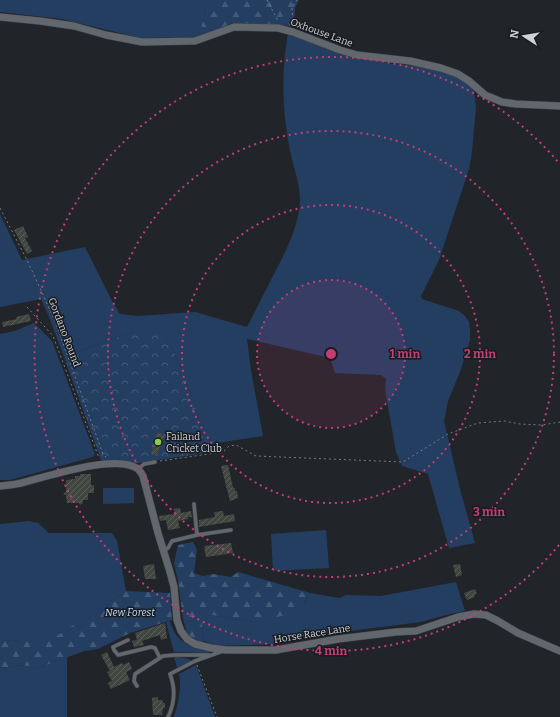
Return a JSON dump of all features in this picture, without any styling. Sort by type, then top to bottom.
[{"type":"street","name":"Oxhouse Lane","points":[[0,17],[74,26],[106,35],[142,42],[196,41],[234,27],[270,27],[284,29],[357,55],[419,62],[445,69],[464,77],[485,95],[502,102],[560,106]]},
{"type":"street","points":[[0,486],[20,484],[61,472],[112,463],[132,466],[138,469]]},
{"type":"street","name":"Horse Race Lane","points":[[138,469],[143,476],[172,580],[177,620],[181,631],[187,639],[195,644],[226,650],[276,650],[338,639],[416,631],[458,617],[474,614],[486,615],[518,633],[560,651]]},
{"type":"lane","points":[[138,469],[144,464],[155,462]]},
{"type":"lane","points":[[194,504],[197,535]]},
{"type":"lane","points":[[163,551],[168,548],[172,541],[197,535],[231,530]]},
{"type":"lane","points":[[128,640],[113,647],[116,654],[118,655],[151,647],[155,648],[160,658]]},
{"type":"lane","points":[[168,717],[172,708],[174,697],[174,684],[170,674],[195,661],[226,650]]},
{"type":"lane","points":[[137,686],[134,681],[136,674],[163,656],[212,655]]},
{"type":"path","points":[[267,0],[276,19],[284,29]]},
{"type":"path","points":[[293,32],[292,8],[297,0]]},
{"type":"path","name":"Gordano Round","points":[[0,208],[28,262],[55,321],[103,454],[112,463]]},
{"type":"path","points":[[27,307],[53,336],[99,456],[100,465]]},
{"type":"path","points":[[155,462],[223,452],[229,446],[236,445],[256,456],[403,462],[448,434],[478,423],[504,422],[542,425],[560,422]]},
{"type":"path","points":[[195,661],[217,717]]},
{"type":"green space","points":[[0,0],[206,0],[205,15],[198,37],[140,38],[62,19],[0,12]]},
{"type":"green space","points":[[206,0],[299,0],[295,8],[294,26],[232,23],[198,37],[205,15]]},
{"type":"green space","points":[[288,33],[343,54],[391,64],[427,66],[458,76],[471,87],[474,92],[476,107],[469,169],[439,260],[421,296],[422,299],[459,311],[469,322],[470,340],[460,372],[448,401],[444,421],[460,489],[475,543],[449,548],[428,474],[402,466],[396,452],[385,390],[386,379],[381,375],[335,373],[330,358],[247,339],[263,436],[205,445],[196,409],[183,371],[166,336],[132,332],[64,357],[41,299],[0,307],[0,214],[22,260],[85,247],[120,314],[138,316],[195,312],[247,327],[289,244],[299,211],[299,188],[287,136],[283,92],[284,63]]},
{"type":"green space","points":[[34,323],[52,341],[95,454],[93,457],[10,480],[0,480],[0,334],[15,331]]},
{"type":"green space","points":[[132,332],[156,332],[166,336],[183,371],[196,409],[206,453],[138,463],[101,460],[64,357]]},
{"type":"green space","points":[[103,488],[134,488],[134,503],[103,504]]},
{"type":"green space","points":[[29,521],[38,523],[49,533],[112,533],[117,541],[126,591],[58,636],[13,641],[0,640],[0,524]]},
{"type":"green space","points":[[326,530],[329,568],[273,571],[271,534]]},
{"type":"green space","points":[[193,542],[197,550],[194,573],[203,576],[213,574],[231,577],[238,572],[310,593],[299,612],[255,622],[211,615],[202,622],[204,641],[199,643],[188,636],[183,619],[174,563],[178,545]]},
{"type":"green space","points":[[456,582],[465,611],[421,622],[311,636],[275,644],[217,646],[204,641],[202,622],[211,615],[255,622],[304,604],[310,593],[339,598],[346,595],[381,596]]},
{"type":"green space","name":"New Forest","points":[[126,591],[170,593],[172,620],[130,633],[98,649],[84,651],[38,668],[22,665],[0,668],[0,640],[13,641],[58,635]]},
{"type":"green space","points":[[170,621],[180,639],[189,645],[208,651],[209,653],[174,652],[166,622]]},
{"type":"green space","points":[[174,656],[189,659],[191,661],[177,668]]},
{"type":"green space","points":[[67,657],[67,717],[0,717],[0,668],[22,665],[38,668]]},
{"type":"green space","points":[[196,665],[215,717],[174,717],[180,691],[179,674]]},
{"type":"building","points":[[23,226],[28,237],[25,238],[32,251],[27,254],[14,230]]},
{"type":"building","points":[[29,314],[31,321],[3,327],[2,322],[17,319],[16,317]]},
{"type":"building","name":"Failand Cricket Club","points":[[157,432],[165,435],[157,456],[151,454]]},
{"type":"building","points":[[228,465],[233,488],[237,491],[238,498],[230,501],[221,466]]},
{"type":"building","points":[[80,474],[91,474],[91,485],[94,485],[94,493],[88,493],[88,500],[83,500],[83,503],[80,505],[79,503],[67,503],[66,495],[63,494],[66,492],[66,480],[75,479],[75,476],[80,476]]},
{"type":"building","points":[[180,508],[181,513],[191,511],[192,517],[178,521],[180,528],[168,530],[166,520],[160,521],[159,516],[175,514],[174,509]]},
{"type":"building","points":[[223,511],[224,516],[234,514],[235,521],[199,527],[199,520],[215,517],[214,512]]},
{"type":"building","points":[[231,543],[233,553],[206,557],[204,546]]},
{"type":"building","points":[[154,564],[156,579],[145,579],[143,566]]},
{"type":"building","points":[[460,564],[462,575],[456,577],[453,565]]},
{"type":"building","points":[[475,589],[477,594],[474,595],[475,597],[467,600],[464,593]]},
{"type":"building","points":[[165,623],[167,638],[161,640],[160,635],[142,641],[144,645],[134,647],[132,641],[137,640],[135,633]]},
{"type":"building","points":[[107,652],[114,667],[122,663],[123,665],[129,662],[132,669],[126,672],[130,680],[111,689],[108,683],[112,681],[107,672],[110,671],[101,655]]},
{"type":"building","points":[[158,697],[158,700],[162,700],[163,703],[165,703],[165,708],[163,708],[162,715],[153,715],[152,698]]},
{"type":"place","name":"Failand Cricket Club","points":[[158,442]]}]
